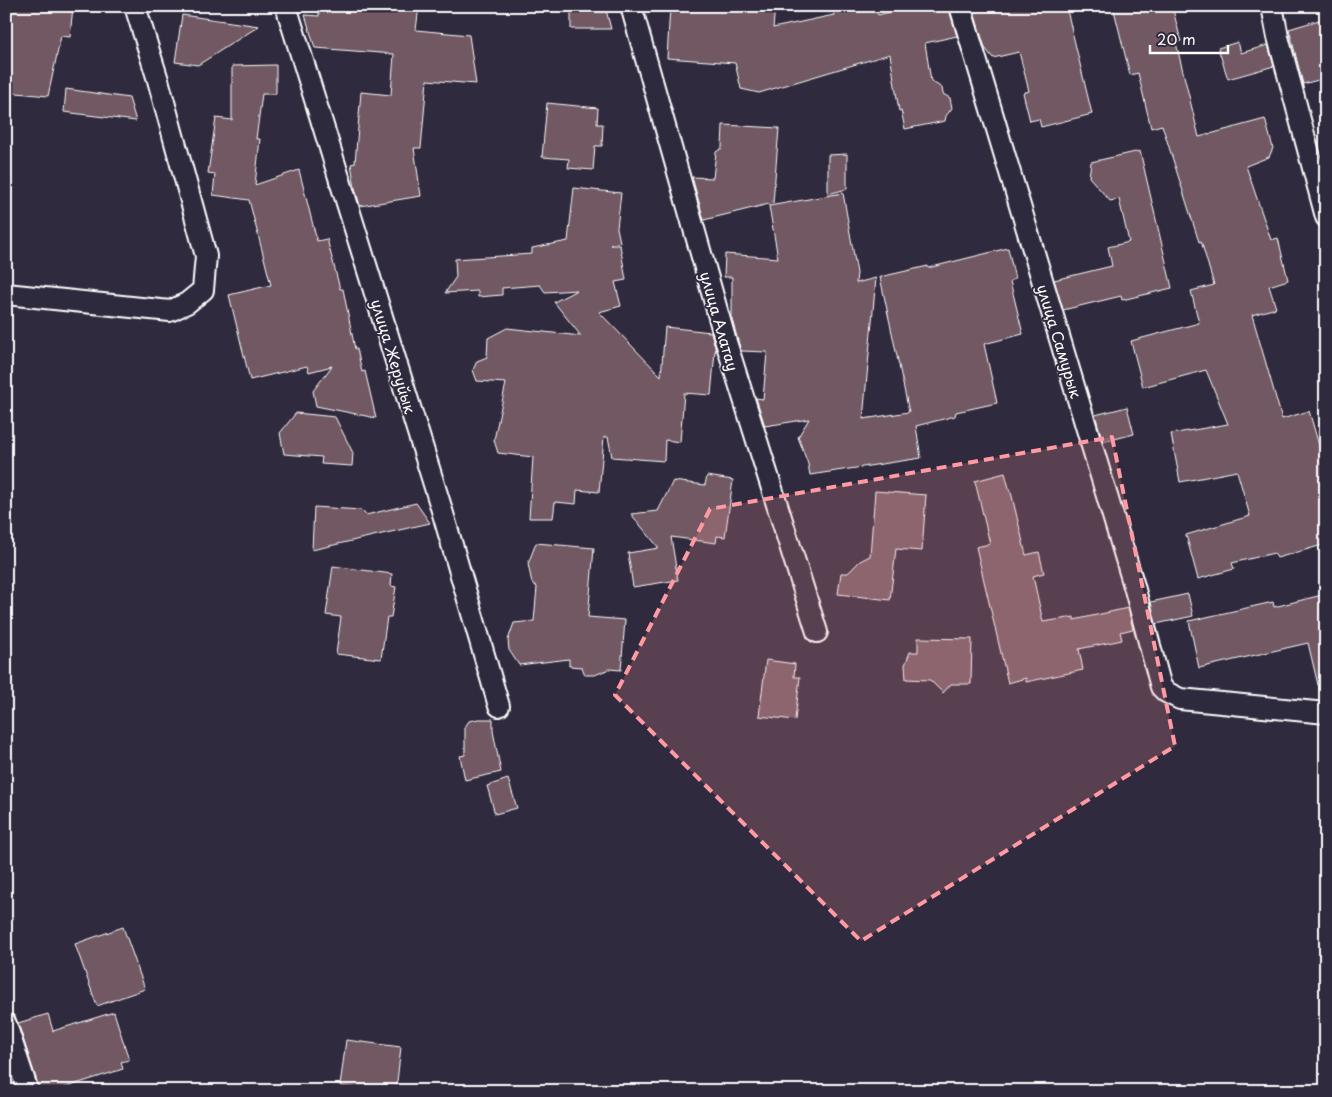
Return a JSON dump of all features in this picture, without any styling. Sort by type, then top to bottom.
[{"type":"street","points":[[6,294],[170,311],[187,303],[204,290],[206,256],[158,80],[135,6]]},
{"type":"street","name":"улица Жеруйык","points":[[286,6],[438,498],[499,706]]},
{"type":"street","name":"улица Алатау","points":[[631,6],[726,342],[817,632]]},
{"type":"street","name":"улица Самурык","points":[[960,6],[1134,586],[1161,687],[1166,692],[1180,698],[1326,713]]},
{"type":"street","points":[[1272,6],[1278,37],[1326,216]]},
{"type":"street","points":[[6,1024],[28,1091]]},
{"type":"highlighted area","points":[[1112,437],[1175,746],[861,941],[615,695],[710,509]]},
{"type":"building","points":[[6,6],[73,6],[70,37],[61,36],[48,96],[6,92]]},
{"type":"building","points":[[319,6],[419,6],[416,30],[469,35],[476,84],[427,80],[421,148],[414,148],[421,196],[360,206],[351,164],[355,163],[361,92],[391,95],[394,54],[315,48],[305,15],[319,16]]},
{"type":"building","points":[[571,6],[605,6],[611,29],[571,29]]},
{"type":"building","points":[[670,6],[775,6],[773,28],[834,15],[832,6],[875,6],[878,15],[913,6],[948,6],[957,36],[925,43],[931,81],[942,88],[943,94],[950,98],[952,108],[945,121],[905,129],[901,110],[899,111],[890,54],[759,93],[741,89],[735,63],[667,58]]},
{"type":"building","points":[[972,6],[1066,6],[1092,114],[1041,127],[1039,119],[1030,121],[1023,93],[1029,91],[1019,52],[993,58],[985,48]]},
{"type":"building","points":[[1113,6],[1172,6],[1181,41],[1176,43],[1199,137],[1265,119],[1273,148],[1269,157],[1246,166],[1271,240],[1278,238],[1288,280],[1269,286],[1276,308],[1252,315],[1282,419],[1309,411],[1326,469],[1326,544],[1277,558],[1274,553],[1232,563],[1234,569],[1198,579],[1186,535],[1250,516],[1237,471],[1180,482],[1171,434],[1228,424],[1206,370],[1143,387],[1131,341],[1199,323],[1191,291],[1214,285],[1162,125],[1151,128],[1138,73],[1130,75]]},
{"type":"building","points":[[182,15],[259,26],[198,65],[175,62]]},
{"type":"building","points":[[1326,18],[1326,78],[1303,84],[1289,29]]},
{"type":"building","points":[[1238,42],[1241,53],[1268,45],[1274,66],[1228,79],[1218,48]]},
{"type":"building","points":[[276,65],[276,94],[262,94],[256,139],[260,139],[255,185],[299,170],[317,241],[327,239],[340,289],[343,289],[355,349],[357,349],[362,372],[365,371],[376,418],[316,406],[313,391],[332,366],[309,372],[307,366],[250,380],[229,295],[271,285],[249,200],[213,195],[215,174],[208,173],[216,118],[232,120],[232,66]]},
{"type":"building","points":[[66,89],[129,98],[136,121],[64,112]]},
{"type":"building","points":[[547,103],[598,108],[597,124],[603,124],[602,146],[595,146],[593,170],[568,168],[569,159],[542,157]]},
{"type":"building","points":[[723,125],[779,128],[773,203],[704,220],[692,177],[713,178],[716,152],[722,148]]},
{"type":"building","points":[[1140,151],[1172,288],[1122,300],[1121,296],[1063,310],[1054,280],[1112,266],[1108,247],[1129,242],[1119,199],[1110,201],[1089,177],[1091,162]]},
{"type":"building","points":[[847,154],[847,189],[828,194],[828,155]]},
{"type":"building","points":[[574,188],[621,193],[617,228],[620,242],[610,245],[620,245],[626,280],[615,282],[621,306],[599,312],[661,376],[665,327],[711,332],[716,351],[711,395],[684,393],[680,442],[665,440],[664,461],[612,457],[608,437],[604,437],[599,492],[577,490],[576,504],[555,502],[553,518],[529,518],[533,457],[498,453],[494,440],[506,383],[477,381],[473,370],[477,361],[487,357],[488,338],[507,328],[581,336],[554,302],[577,290],[545,292],[540,285],[502,288],[502,295],[478,297],[478,291],[445,293],[456,277],[455,259],[532,254],[532,248],[568,241]]},
{"type":"building","points":[[843,193],[857,273],[856,283],[876,278],[863,419],[909,412],[880,277],[928,266],[928,268],[1008,248],[1015,279],[1010,281],[1023,334],[984,344],[997,403],[956,412],[955,416],[916,426],[921,458],[810,475],[798,437],[809,419],[765,426],[756,398],[763,399],[767,352],[741,351],[732,320],[732,277],[724,277],[725,254],[778,258],[769,206]]},
{"type":"building","points":[[1127,407],[1134,434],[1103,442],[1095,415]]},
{"type":"building","points":[[296,413],[335,417],[353,453],[352,466],[321,464],[322,457],[284,454],[280,433]]},
{"type":"building","points":[[1005,473],[1026,555],[1039,552],[1044,573],[1033,576],[1043,622],[1074,617],[1074,620],[1128,608],[1133,629],[1120,632],[1122,640],[1079,649],[1083,670],[1026,682],[1026,678],[1008,683],[976,547],[990,544],[975,481]]},
{"type":"building","points":[[707,476],[733,480],[725,537],[717,536],[716,543],[671,537],[678,580],[633,587],[628,553],[659,548],[631,514],[658,511],[673,481],[705,485]]},
{"type":"building","points":[[875,491],[926,495],[922,551],[896,549],[890,600],[838,594],[841,573],[848,573],[860,561],[870,556]]},
{"type":"building","points":[[416,503],[430,523],[312,550],[314,507],[361,510],[366,515]]},
{"type":"building","points":[[536,543],[594,548],[588,617],[625,620],[621,670],[609,669],[595,675],[585,675],[582,667],[569,666],[569,659],[519,665],[509,650],[508,640],[514,623],[534,621],[537,587],[532,583],[528,564]]},
{"type":"building","points":[[333,566],[392,574],[391,586],[396,587],[391,617],[387,617],[381,659],[336,654],[341,617],[326,615]]},
{"type":"building","points":[[1188,594],[1193,616],[1156,624],[1151,602]]},
{"type":"building","points":[[1326,594],[1326,684],[1318,685],[1308,643],[1199,668],[1189,621],[1273,602],[1274,607]]},
{"type":"building","points":[[918,638],[972,639],[971,684],[951,684],[943,693],[930,680],[906,679],[905,665],[910,652],[918,652]]},
{"type":"building","points":[[766,660],[795,664],[794,677],[800,677],[795,720],[759,716]]},
{"type":"building","points":[[493,719],[493,731],[501,772],[465,780],[460,756],[465,755],[465,727],[469,721]]},
{"type":"building","points":[[508,779],[517,808],[495,814],[487,786]]},
{"type":"building","points":[[123,927],[145,989],[97,1006],[75,944]]},
{"type":"building","points":[[114,1012],[129,1060],[121,1062],[123,1069],[54,1091],[40,1091],[18,1023],[48,1014],[53,1031]]},
{"type":"building","points":[[346,1040],[401,1047],[396,1090],[382,1088],[382,1091],[359,1091],[359,1088],[340,1086]]}]
